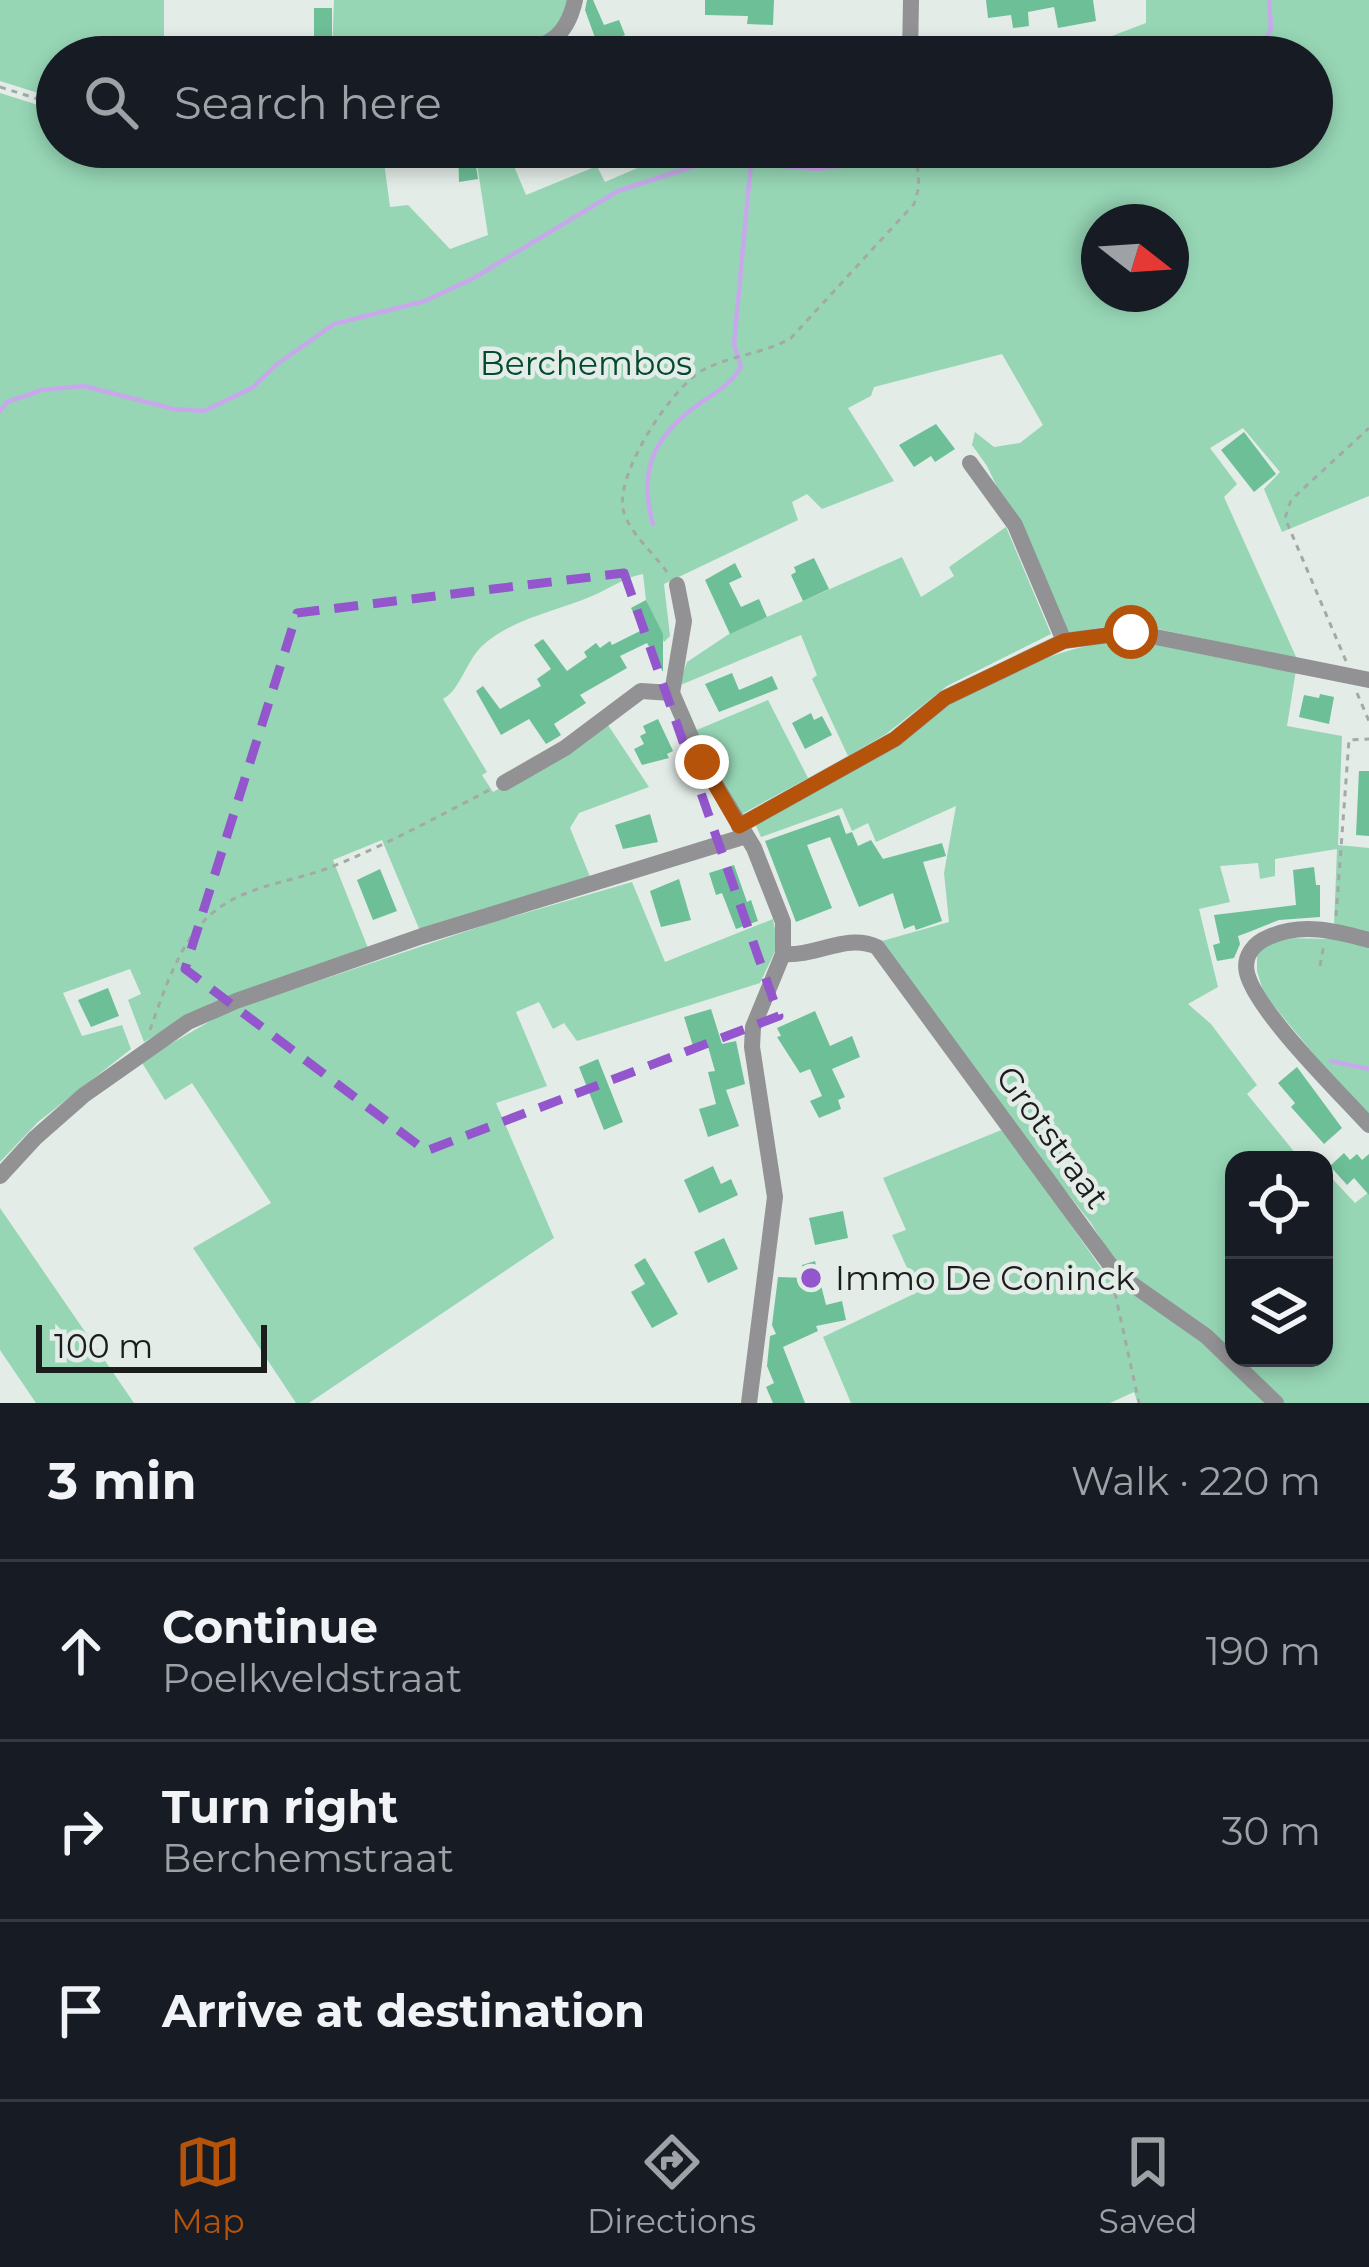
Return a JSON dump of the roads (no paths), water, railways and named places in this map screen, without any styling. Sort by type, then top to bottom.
[{"type":"street","points":[[560,36],[570,22],[575,0]]},
{"type":"street","points":[[910,36],[911,0]]},
{"type":"street","points":[[970,463],[1015,525],[1064,641]]},
{"type":"street","points":[[676,585],[684,621],[671,693],[702,762],[759,859],[783,922],[784,954],[753,1027],[775,1197],[749,1403]]},
{"type":"street","points":[[0,1176],[34,1138],[150,1046],[188,1022],[330,967],[742,831],[895,739],[945,698],[1064,641],[1131,632],[1357,677]]},
{"type":"street","points":[[504,782],[565,748],[641,692],[671,693]]},
{"type":"street","points":[[1369,940],[1335,931],[1286,931],[1261,940],[1250,950],[1246,972],[1263,1003],[1369,1125]]},
{"type":"street","name":"Grotstraat","points":[[784,954],[797,956],[860,939],[877,947],[1116,1273],[1206,1336],[1276,1403]]},
{"type":"waterway","points":[[1267,36],[1269,0]]},
{"type":"waterway","points":[[0,411],[7,402],[42,390],[84,386],[174,409],[204,411],[252,388],[334,324],[425,301],[472,279],[618,191],[688,168]]},
{"type":"waterway","points":[[653,524],[647,489],[658,446],[678,421],[725,386],[741,367],[734,344],[750,168]]},
{"type":"waterway","points":[[805,168],[824,168]]},
{"type":"waterway","points":[[1331,1061],[1369,1069]]},
{"type":"place","name":"Immo De Coninck","points":[[811,1278]]},
{"type":"park label","name":"Berchembos","points":[[586,363]]}]
